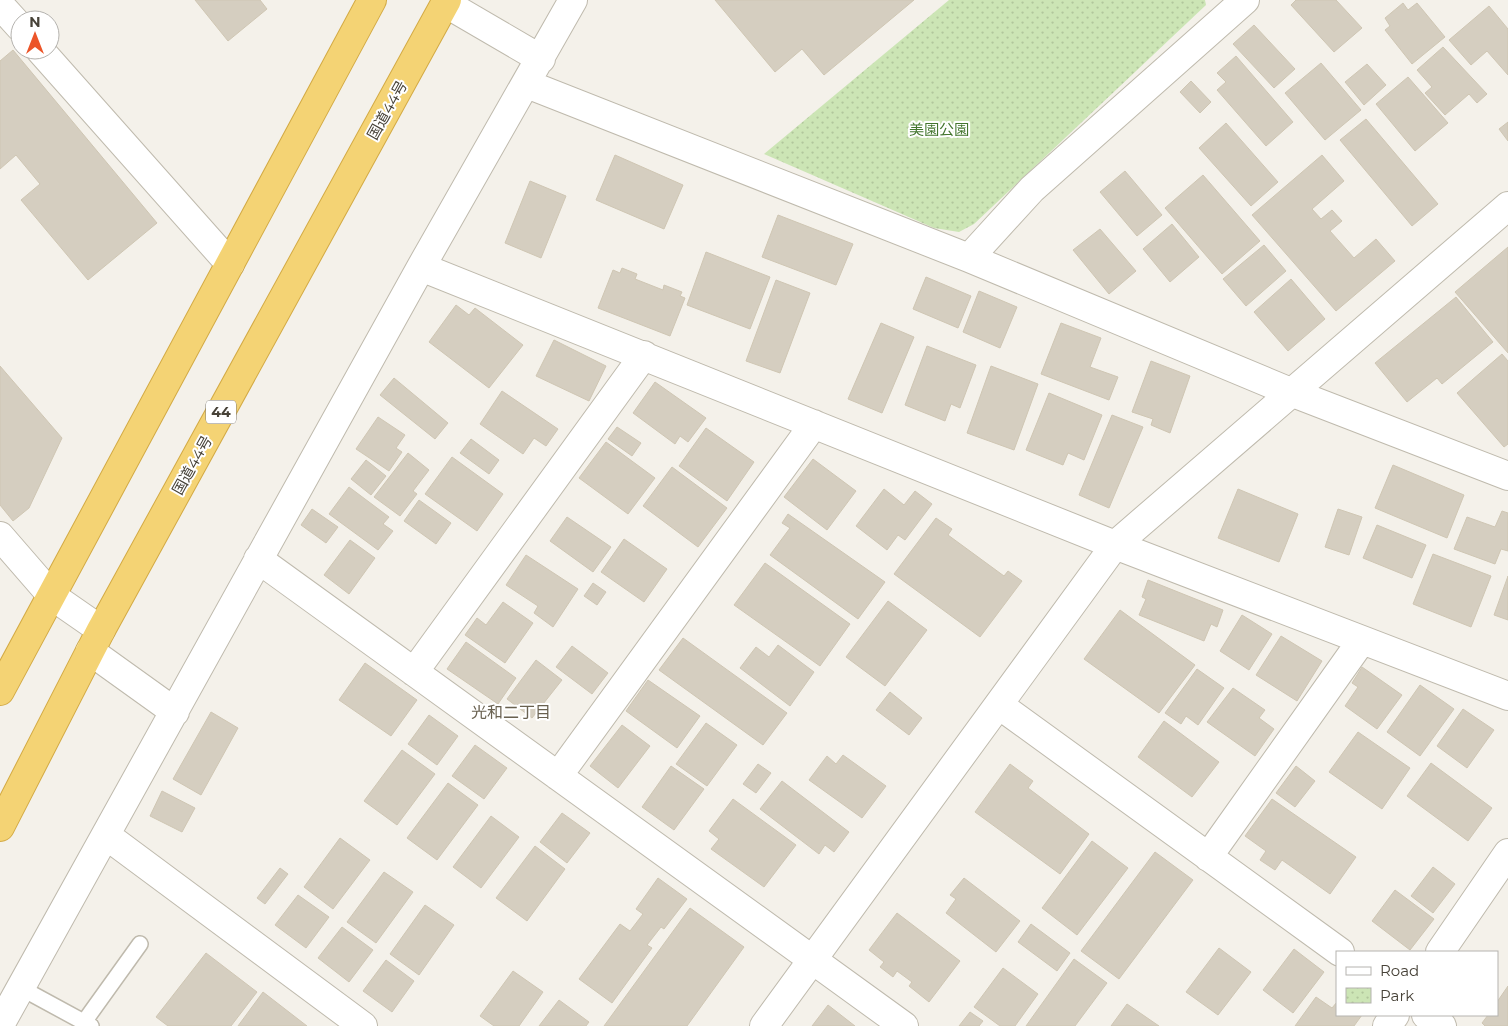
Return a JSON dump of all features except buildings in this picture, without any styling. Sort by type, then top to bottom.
[{"type":"highway","points":[[0,691],[372,0]]},
{"type":"highway","name":"国道44号","points":[[0,827],[96,641],[446,2]]},
{"type":"street","points":[[0,1025],[107,836],[421,267],[541,60],[573,0]]},
{"type":"street","points":[[969,258],[1032,189],[1245,0]]},
{"type":"street","points":[[446,2],[541,60]]},
{"type":"street","points":[[0,5],[10,16]]},
{"type":"street","points":[[49,60],[230,264]]},
{"type":"street","points":[[527,84],[969,258],[1293,393],[1508,476]]},
{"type":"street","points":[[764,1026],[1115,545],[1508,206]]},
{"type":"street","points":[[421,267],[1115,545],[1508,696]]},
{"type":"street","points":[[414,672],[644,355]]},
{"type":"street","points":[[558,776],[814,424]]},
{"type":"street","points":[[0,536],[52,596],[96,641],[175,712]]},
{"type":"street","points":[[258,560],[904,1026]]},
{"type":"street","points":[[1208,857],[1362,640]]},
{"type":"street","points":[[999,705],[1339,951]]},
{"type":"street","points":[[107,836],[363,1026]]},
{"type":"street","points":[[1441,951],[1508,853]]},
{"type":"street","points":[[1387,1026],[1395,1016]]},
{"type":"street","points":[[1427,1016],[1442,1026]]},
{"type":"lane","points":[[21,988],[88,1024],[140,944]]},
{"type":"green space","name":"美園公園","points":[[949,0],[1205,0],[1206,5],[974,224],[959,232],[934,228],[764,154]]},
{"type":"district","name":"光和二丁目","points":[[511,712]]}]
